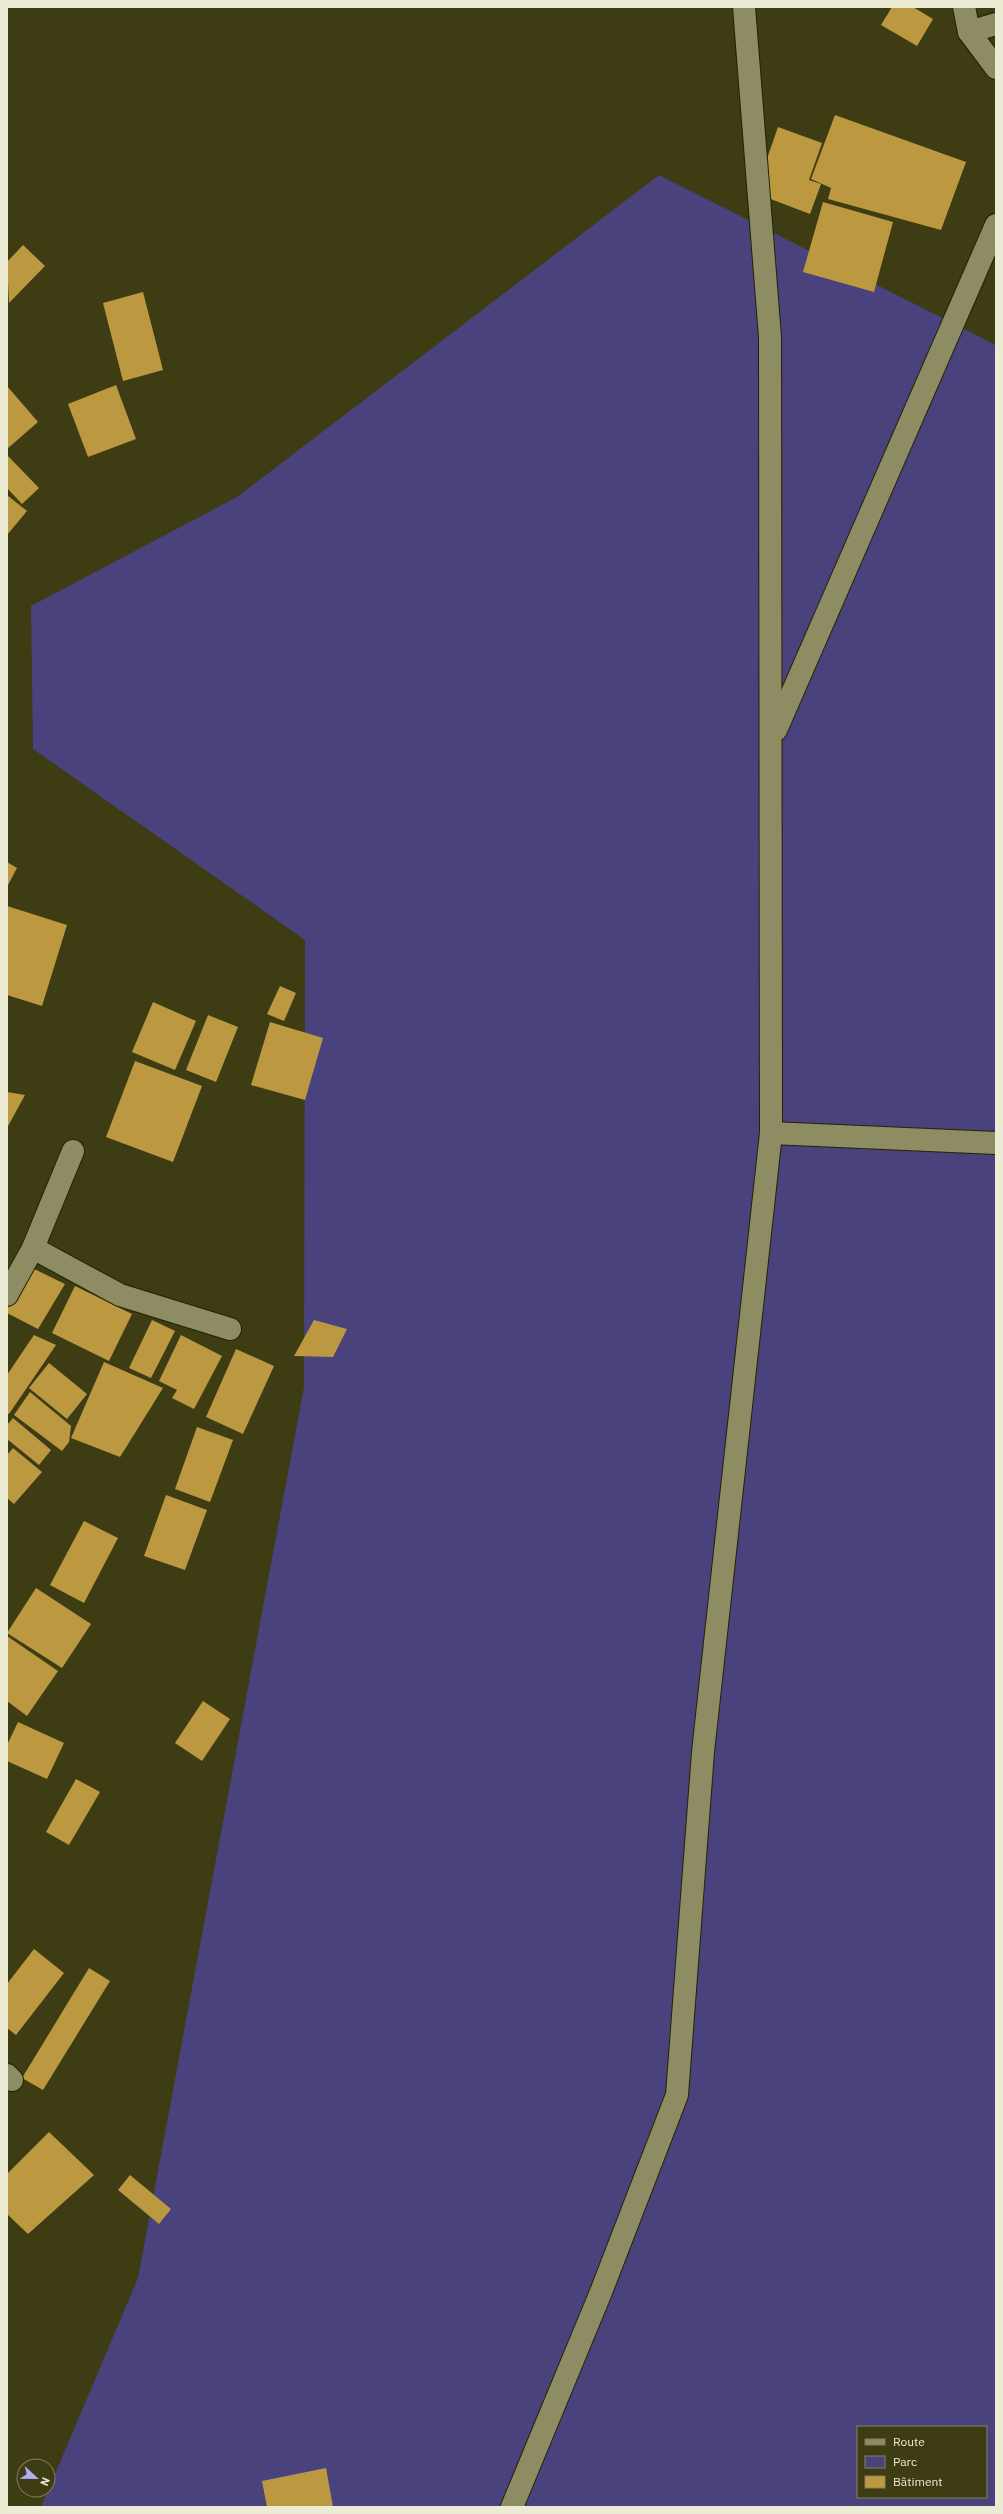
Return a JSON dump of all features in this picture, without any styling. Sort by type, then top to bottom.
[{"type":"street","points":[[512,2507],[601,2292],[677,2095],[703,1752],[771,1134],[772,738],[770,337],[744,7]]},
{"type":"street","points":[[964,7],[969,32],[996,68]]},
{"type":"street","points":[[969,32],[996,24]]},
{"type":"street","points":[[772,738],[996,225]]},
{"type":"street","points":[[771,1134],[996,1144]]},
{"type":"street","points":[[7,1295],[33,1248],[73,1151]]},
{"type":"street","points":[[33,1248],[120,1295],[230,1329]]},
{"type":"green space","points":[[659,175],[996,345],[996,2507],[41,2507],[45,2498],[56,2498],[56,2472],[138,2278],[304,1387],[305,940],[33,749],[31,606],[237,497]]},
{"type":"building","points":[[892,7],[913,7],[933,19],[917,46],[881,25]]},
{"type":"building","points":[[835,115],[966,162],[941,230],[828,199],[831,188],[811,179]]},
{"type":"building","points":[[778,127],[822,143],[809,180],[821,184],[810,214],[755,193]]},
{"type":"building","points":[[823,202],[893,222],[874,292],[803,272]]},
{"type":"building","points":[[23,245],[45,266],[9,303],[7,262]]},
{"type":"building","points":[[143,292],[163,370],[123,381],[103,303]]},
{"type":"building","points":[[116,385],[136,439],[88,457],[68,404]]},
{"type":"building","points":[[7,386],[38,422],[7,449]]},
{"type":"building","points":[[7,455],[39,488],[22,504],[7,488]]},
{"type":"building","points":[[7,495],[27,511],[7,535]]},
{"type":"building","points":[[7,862],[17,868],[7,887]]},
{"type":"building","points":[[7,906],[67,925],[42,1006],[7,995]]},
{"type":"building","points":[[280,986],[296,993],[284,1021],[267,1014]]},
{"type":"building","points":[[153,1002],[196,1021],[175,1070],[132,1052]]},
{"type":"building","points":[[208,1015],[238,1027],[216,1082],[186,1070]]},
{"type":"building","points":[[270,1022],[323,1038],[305,1100],[251,1085]]},
{"type":"building","points":[[135,1061],[202,1086],[173,1162],[106,1137]]},
{"type":"building","points":[[7,1092],[25,1095],[7,1128]]},
{"type":"building","points":[[28,1266],[65,1284],[38,1329],[7,1313],[7,1305]]},
{"type":"building","points":[[75,1286],[132,1314],[109,1361],[52,1333]]},
{"type":"building","points":[[152,1320],[175,1331],[151,1378],[129,1368]]},
{"type":"building","points":[[314,1320],[347,1329],[333,1357],[294,1356]]},
{"type":"building","points":[[34,1335],[56,1345],[9,1414],[7,1413],[7,1375]]},
{"type":"building","points":[[181,1335],[222,1356],[194,1409],[172,1398],[177,1390],[159,1381]]},
{"type":"building","points":[[236,1349],[274,1366],[243,1434],[206,1417]]},
{"type":"building","points":[[104,1362],[163,1388],[120,1457],[71,1438]]},
{"type":"building","points":[[49,1363],[87,1394],[67,1419],[29,1388]]},
{"type":"building","points":[[30,1392],[71,1426],[69,1442],[62,1451],[14,1415]]},
{"type":"building","points":[[13,1418],[51,1450],[39,1465],[7,1439],[7,1425]]},
{"type":"building","points":[[197,1427],[233,1440],[210,1502],[175,1489]]},
{"type":"building","points":[[13,1448],[42,1472],[14,1504],[7,1498],[7,1455]]},
{"type":"building","points":[[166,1495],[207,1510],[185,1570],[144,1556]]},
{"type":"building","points":[[84,1521],[118,1538],[84,1603],[50,1585]]},
{"type":"building","points":[[36,1588],[91,1624],[62,1668],[7,1633]]},
{"type":"building","points":[[7,1636],[58,1671],[27,1716],[7,1701]]},
{"type":"building","points":[[203,1701],[230,1719],[202,1761],[175,1743]]},
{"type":"building","points":[[18,1722],[64,1743],[47,1779],[7,1761],[7,1745]]},
{"type":"building","points":[[76,1779],[100,1792],[69,1845],[46,1832]]},
{"type":"building","points":[[34,1949],[64,1973],[16,2035],[7,2028],[7,1984]]},
{"type":"building","points":[[89,1968],[110,1981],[43,2090],[22,2078]]},
{"type":"building","points":[[49,2132],[94,2175],[28,2234],[7,2214],[7,2174]]},
{"type":"building","points":[[130,2175],[171,2209],[159,2224],[118,2190]]},
{"type":"building","points":[[326,2468],[333,2507],[267,2507],[262,2481]]}]
